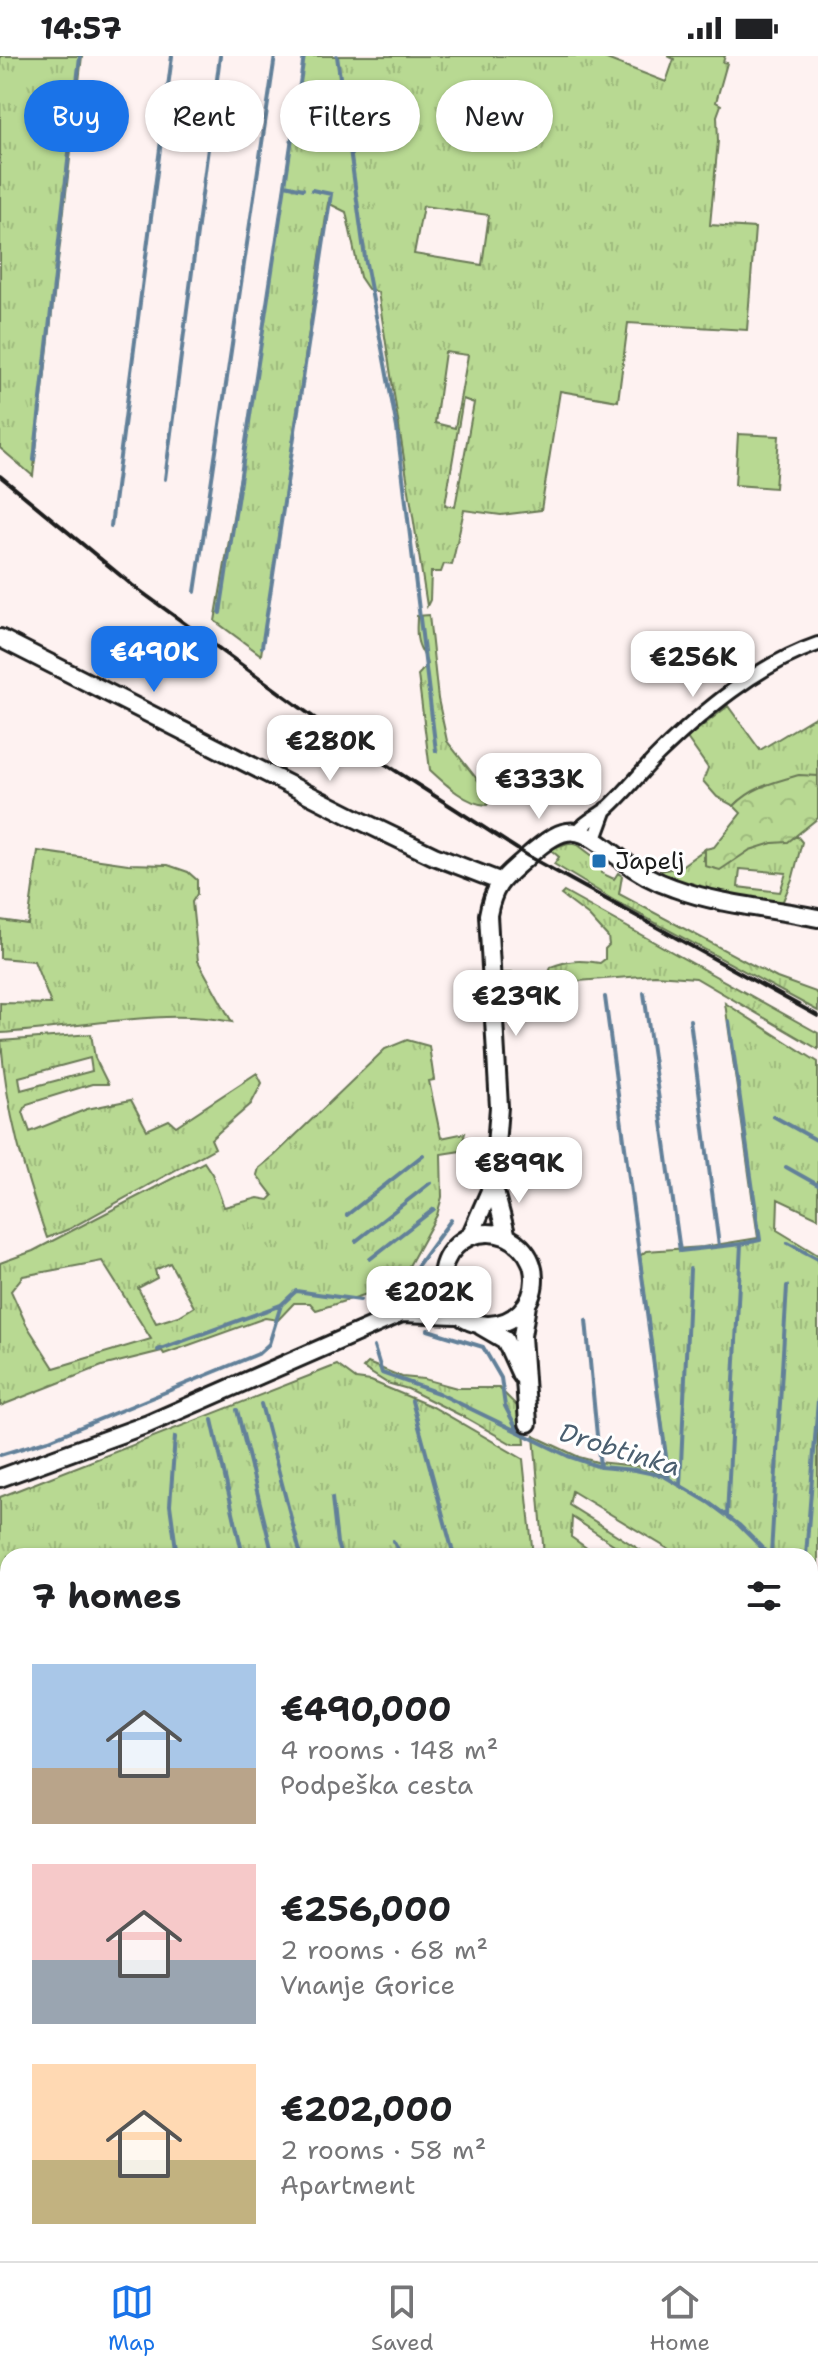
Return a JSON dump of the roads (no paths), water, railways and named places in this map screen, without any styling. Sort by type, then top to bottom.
[{"type":"main road","points":[[0,638],[380,830],[460,868],[499,881]]},
{"type":"main road","points":[[507,1237],[493,1184],[499,1107],[488,915],[499,881],[544,841],[578,831],[595,839],[624,862],[676,889],[714,900],[818,918]]},
{"type":"main road","points":[[471,1234],[493,1184]]},
{"type":"main road","points":[[457,1315],[442,1289],[442,1274],[454,1247],[471,1234],[483,1232],[507,1237],[522,1247],[530,1259],[534,1274],[522,1336],[528,1423]]},
{"type":"main road","points":[[0,1478],[148,1424],[402,1313],[442,1274]]},
{"type":"main road","points":[[481,1326],[507,1321],[517,1316],[527,1304]]},
{"type":"main road","points":[[402,1313],[457,1315],[481,1326],[505,1340],[524,1384]]},
{"type":"street","points":[[578,831],[587,820],[606,809],[676,737],[723,698],[790,655],[818,644]]},
{"type":"street","points":[[595,839],[606,809]]},
{"type":"waterway","points":[[34,460],[80,56]]},
{"type":"waterway","points":[[111,526],[172,56]]},
{"type":"waterway","points":[[165,479],[220,56]]},
{"type":"waterway","points":[[195,592],[275,56]]},
{"type":"waterway","points":[[303,189],[285,185],[304,56]]},
{"type":"waterway","points":[[337,56],[365,258],[397,428],[436,751]]},
{"type":"waterway","points":[[220,613],[285,185]]},
{"type":"waterway","points":[[262,647],[331,194],[312,190]]},
{"type":"waterway","points":[[644,993],[680,1251],[741,1244],[727,1516]]},
{"type":"waterway","points":[[605,997],[669,1479]]},
{"type":"waterway","points":[[690,1020],[719,1246]]},
{"type":"waterway","points":[[729,1021],[760,1240],[741,1244]]},
{"type":"waterway","points":[[773,1116],[818,1141]]},
{"type":"waterway","points":[[347,1215],[423,1155]]},
{"type":"waterway","points":[[786,1167],[818,1185]]},
{"type":"waterway","points":[[356,1241],[430,1183]]},
{"type":"waterway","points":[[370,1259],[434,1209]]},
{"type":"waterway","points":[[410,1289],[415,1269],[451,1220]]},
{"type":"waterway","points":[[788,1243],[818,1259]]},
{"type":"waterway","points":[[680,1486],[690,1269]]},
{"type":"waterway","points":[[771,1548],[787,1286]]},
{"type":"waterway","points":[[158,1350],[281,1305],[296,1291],[360,1300]]},
{"type":"waterway","name":"Drobtinka","points":[[0,1455],[49,1440],[258,1354],[269,1344],[281,1305]]},
{"type":"waterway","points":[[586,1320],[600,1467]]},
{"type":"waterway","points":[[428,1330],[483,1347],[501,1378],[505,1406],[518,1431]]},
{"type":"waterway","name":"Drobtinka","points":[[374,1347],[382,1373],[438,1393],[568,1456],[600,1467],[664,1476],[708,1502],[739,1525],[762,1548]]},
{"type":"waterway","points":[[807,1548],[818,1400]]},
{"type":"waterway","points":[[412,1401],[452,1548]]},
{"type":"waterway","points":[[261,1404],[299,1548]]},
{"type":"waterway","points":[[237,1410],[271,1548]]},
{"type":"waterway","points":[[212,1420],[241,1548]]},
{"type":"waterway","points":[[175,1437],[170,1505],[176,1548]]},
{"type":"waterway","points":[[332,1498],[339,1548]]},
{"type":"waterway","points":[[393,1541],[397,1548]]},
{"type":"railway","points":[[0,476],[132,585],[320,722],[528,856],[818,1016]]},
{"type":"place","name":"Japelj","points":[[599,861]]}]
